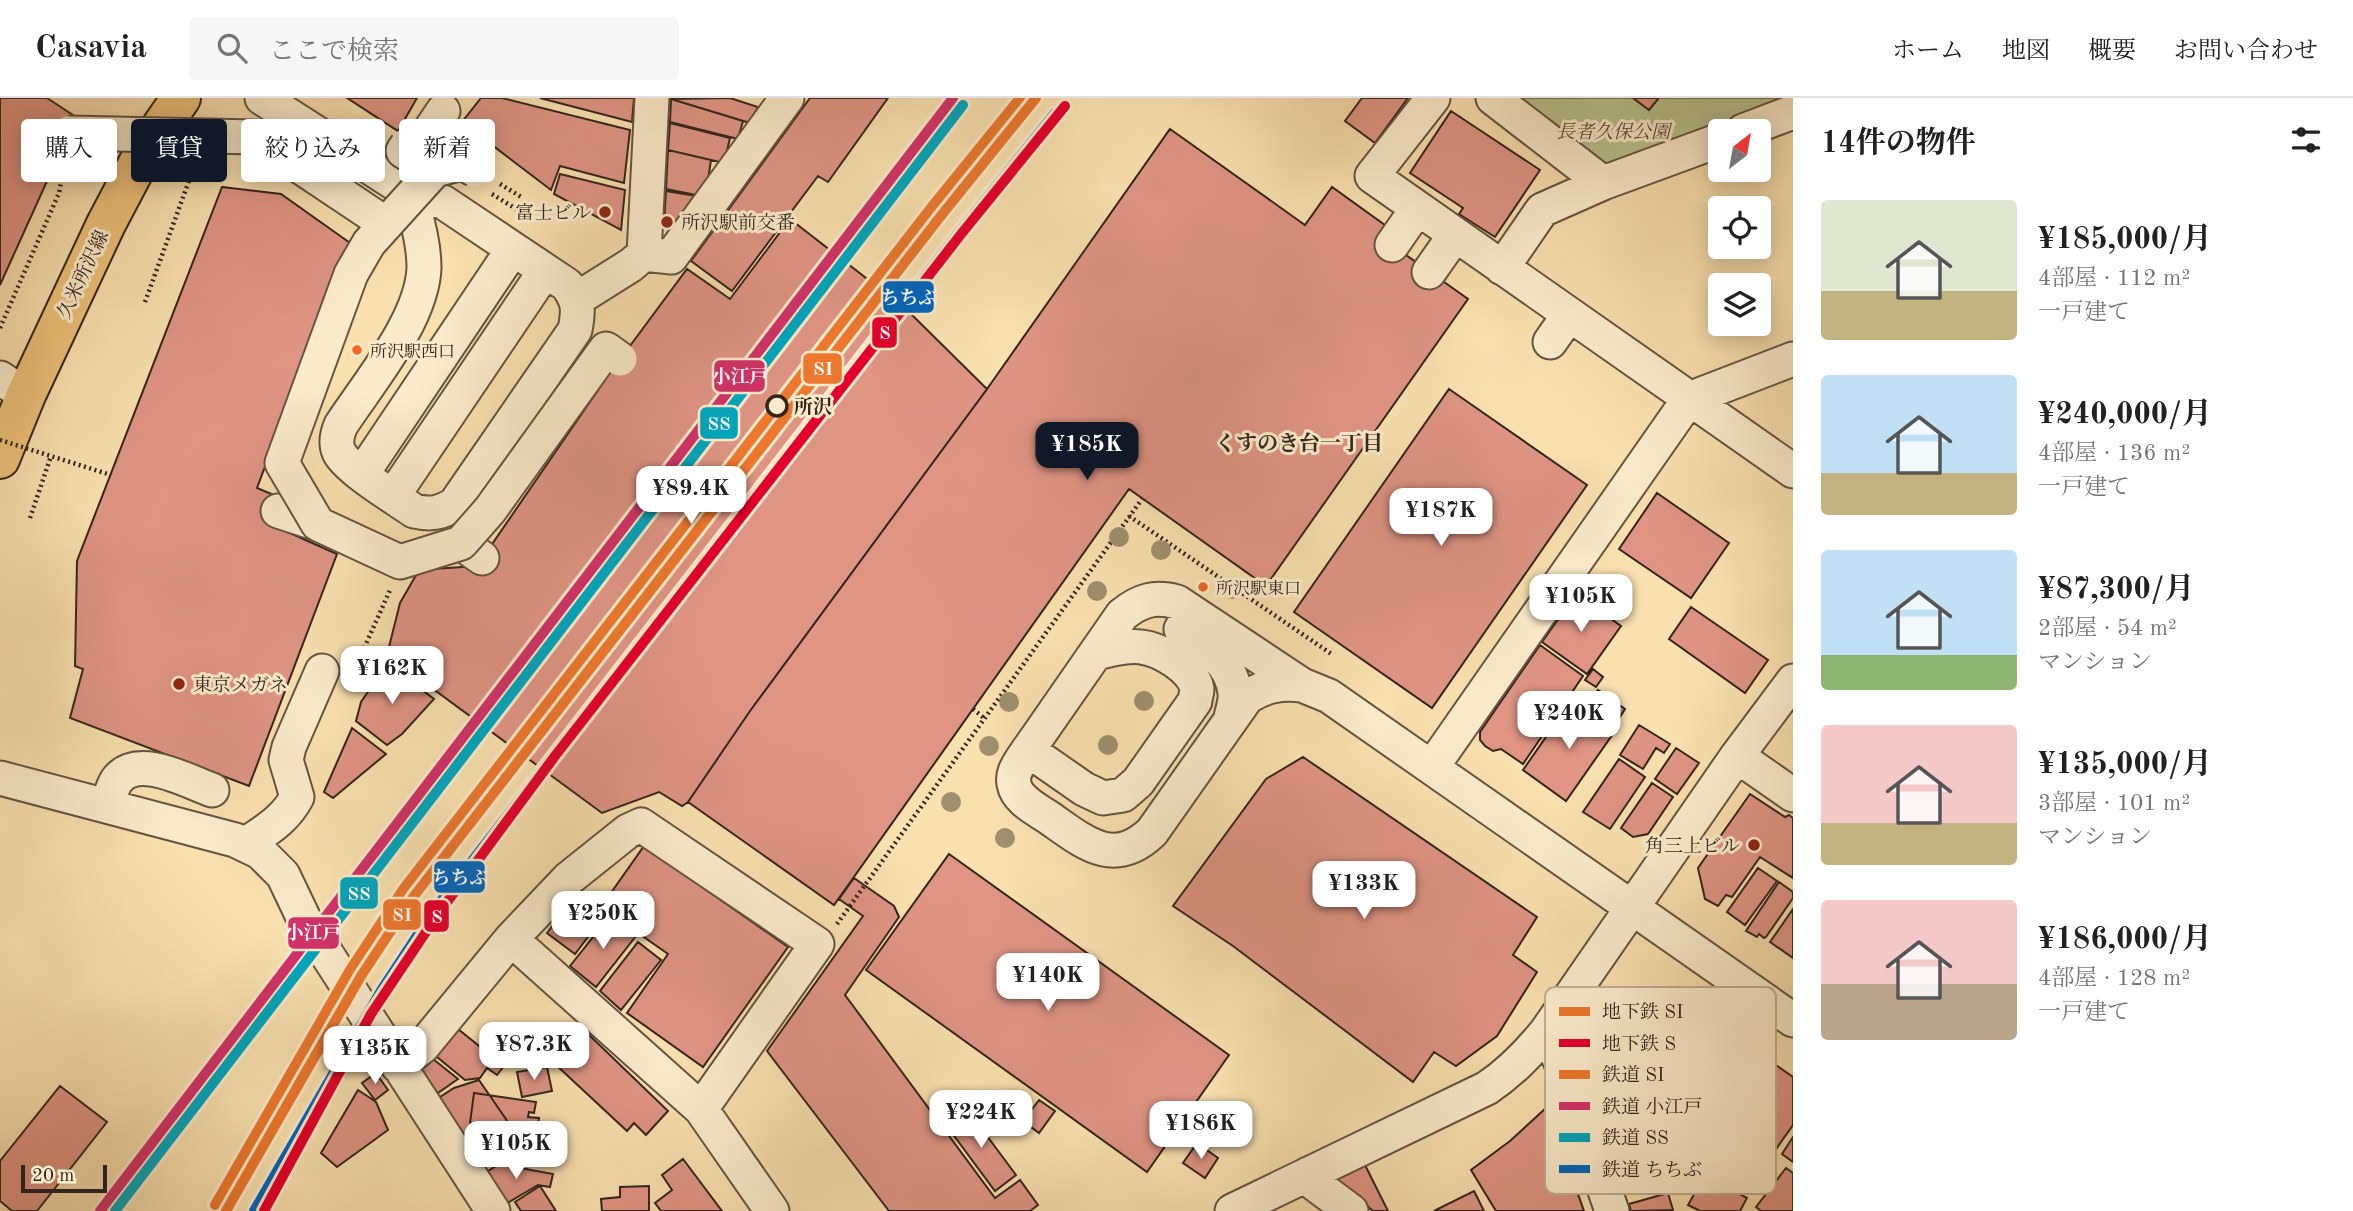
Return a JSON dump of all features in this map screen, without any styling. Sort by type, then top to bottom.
[{"type":"main road","name":"久米所沢線","points":[[0,459],[13,386],[145,150],[181,98]]},
{"type":"street","points":[[262,98],[402,188],[443,202],[567,285],[577,299],[575,330],[455,504],[444,511],[428,514],[414,511],[347,464],[338,452],[336,437],[341,425],[400,335],[420,290],[424,268],[421,239],[402,188],[443,111]]},
{"type":"street","points":[[644,254],[652,98]]},
{"type":"street","points":[[577,299],[644,254],[671,257],[787,98]]},
{"type":"street","points":[[1433,98],[1372,177],[1793,471]]},
{"type":"street","points":[[1493,98],[1603,184]]},
{"type":"street","points":[[1771,121],[1793,113]]},
{"type":"street","points":[[117,141],[256,137],[386,224]]},
{"type":"street","points":[[1502,268],[1542,210],[1708,145]]},
{"type":"street","points":[[318,524],[282,463],[351,274],[369,243],[424,182]]},
{"type":"street","points":[[1392,245],[1417,209]]},
{"type":"street","points":[[1429,272],[1455,235]]},
{"type":"street","points":[[362,474],[513,249]]},
{"type":"street","points":[[393,496],[545,271]]},
{"type":"street","points":[[1550,342],[1569,315]]},
{"type":"street","points":[[278,511],[318,524],[400,562],[471,551],[490,510],[606,349],[620,359]]},
{"type":"street","points":[[1432,767],[1689,399],[1793,359]]},
{"type":"street","points":[[1302,685],[1284,683],[1264,687],[1247,697],[1152,832],[1141,843],[1128,849],[1112,850],[1088,845],[1021,798],[1014,785],[1014,772],[1122,615],[1149,598],[1164,598],[1177,602],[1302,685],[1329,696],[1746,987]]},
{"type":"street","points":[[1122,615],[1147,613],[1175,626],[1209,648],[1228,670],[1235,693],[1230,721]]},
{"type":"street","points":[[1028,750],[1093,794],[1103,798],[1123,795],[1138,782],[1195,701],[1197,689],[1189,673],[1160,653],[1141,647],[1096,653]]},
{"type":"street","points":[[245,845],[280,821],[297,797],[286,760],[322,671]]},
{"type":"street","points":[[1577,987],[1737,756],[1793,681]]},
{"type":"street","points":[[1737,756],[1793,795]]},
{"type":"street","points":[[107,806],[116,781],[135,769],[152,768],[212,790]]},
{"type":"street","points":[[0,778],[235,840],[260,852],[283,875],[298,910],[493,1211]]},
{"type":"street","points":[[398,1066],[423,1046],[511,939],[568,880],[628,831],[641,825],[817,944],[701,1109]]},
{"type":"street","points":[[511,939],[701,1109],[772,1211]]},
{"type":"street","points":[[1776,1008],[1793,1020]]},
{"type":"street","points":[[1232,1211],[1313,1190],[1487,1088],[1513,1069],[1545,1033]]},
{"type":"street","points":[[1313,1190],[1351,1211]]},
{"type":"street","points":[[1606,1194],[1612,1211]]},
{"type":"path","points":[[0,328],[59,193],[61,182]]},
{"type":"path","points":[[0,440],[111,475]]},
{"type":"path","points":[[30,518],[51,456]]},
{"type":"path","points":[[817,944],[831,933],[1142,499]]},
{"type":"path","points":[[1129,516],[1333,655]]},
{"type":"path","points":[[973,709],[984,718]]},
{"type":"green space","name":"長者久保公園","points":[[1515,98],[1793,98],[1739,119],[1708,119],[1708,130],[1604,169]]},
{"type":"building","points":[[0,98],[47,98],[76,117],[21,119],[21,182],[47,182],[0,285]]},
{"type":"building","points":[[347,98],[417,98],[405,119],[399,119],[398,131],[385,123],[385,119],[379,119]]},
{"type":"building","points":[[481,98],[502,98],[630,130],[624,183],[560,166],[551,190],[495,147],[495,119],[464,119]]},
{"type":"building","points":[[540,98],[634,98],[632,122]]},
{"type":"building","points":[[730,98],[758,107],[750,123],[671,99]]},
{"type":"building","points":[[810,98],[888,98],[828,182],[818,176],[732,291],[691,261]]},
{"type":"building","points":[[1362,98],[1408,98],[1375,143],[1345,121]]},
{"type":"building","points":[[1633,98],[1657,98],[1658,99],[1649,110]]},
{"type":"building","points":[[671,99],[743,121],[738,139],[670,122]]},
{"type":"building","points":[[1451,111],[1540,170],[1495,237],[1459,214],[1463,208],[1410,173]]},
{"type":"building","points":[[670,123],[730,138],[724,163],[668,150]]},
{"type":"building","points":[[1170,129],[1305,225],[1332,187],[1389,228],[1382,238],[1468,299],[1266,586],[1129,489],[834,905],[688,802],[750,711],[987,389]]},
{"type":"building","points":[[668,150],[711,160],[707,187],[701,196],[666,189]]},
{"type":"building","name":"富士ビル","points":[[560,174],[625,190],[621,230],[554,194]]},
{"type":"building","points":[[222,187],[281,194],[353,245],[308,352],[257,488],[276,496],[281,529],[337,554],[249,786],[70,718],[83,669],[75,666],[77,561]]},
{"type":"building","points":[[666,191],[696,196],[674,227],[664,223]]},
{"type":"building","points":[[790,219],[906,309],[987,389],[750,711],[688,802],[682,806],[659,792],[602,813],[387,655],[400,603],[419,570],[477,566],[607,377],[687,269],[730,299]]},
{"type":"building","points":[[1449,389],[1587,485],[1432,708],[1294,612]]},
{"type":"building","points":[[1657,493],[1729,543],[1691,598],[1619,549]]},
{"type":"building","points":[[1576,594],[1621,626],[1587,674],[1542,642]]},
{"type":"building","points":[[1691,607],[1768,660],[1745,693],[1669,639]]},
{"type":"building","points":[[1540,645],[1583,676],[1523,764],[1501,749],[1493,751],[1485,746],[1480,740],[1480,732]]},
{"type":"building","points":[[387,664],[434,699],[402,734],[387,745],[356,721],[361,702]]},
{"type":"building","points":[[1593,669],[1603,677],[1596,687],[1585,680]]},
{"type":"building","points":[[1598,690],[1625,709],[1616,723],[1589,704]]},
{"type":"building","points":[[1571,701],[1615,731],[1566,801],[1523,770]]},
{"type":"building","points":[[1639,725],[1670,744],[1664,753],[1656,748],[1643,769],[1620,755]]},
{"type":"building","points":[[352,728],[386,754],[333,798],[324,792]]},
{"type":"building","points":[[1676,748],[1699,763],[1677,794],[1655,779]]},
{"type":"building","points":[[1303,757],[1537,917],[1513,955],[1537,972],[1497,1036],[1456,1066],[1434,1052],[1413,1082],[1233,946],[1173,906],[1266,779]]},
{"type":"building","points":[[1619,759],[1645,777],[1610,829],[1583,812]]},
{"type":"building","points":[[1652,783],[1673,797],[1648,834],[1633,837],[1621,828]]},
{"type":"building","name":"角三上ビル","points":[[1750,794],[1785,817],[1789,815],[1793,818],[1793,878],[1760,857],[1732,897],[1726,895],[1718,906],[1705,899],[1698,868]]},
{"type":"building","points":[[644,846],[788,947],[703,1067],[627,1013],[668,954],[601,907]]},
{"type":"building","points":[[949,854],[1229,1055],[1147,1172],[866,970]]},
{"type":"building","points":[[1758,868],[1777,881],[1745,925],[1727,912]]},
{"type":"building","points":[[854,878],[894,906],[899,917],[845,995],[995,1198],[1020,1180],[1038,1205],[1030,1211],[889,1211],[767,1051],[863,916],[839,899]]},
{"type":"building","points":[[1779,882],[1793,892],[1793,898],[1766,937],[1759,934],[1757,937],[1746,931]]},
{"type":"building","points":[[578,893],[605,914],[575,954],[547,933]]},
{"type":"building","points":[[1793,909],[1793,958],[1770,942]]},
{"type":"building","points":[[610,916],[636,936],[596,987],[570,966]]},
{"type":"building","points":[[638,942],[661,960],[621,1010],[600,991]]},
{"type":"building","points":[[453,1025],[504,1066],[497,1075],[487,1068],[480,1078],[465,1080],[431,1052]]},
{"type":"building","points":[[586,1032],[668,1111],[646,1135],[634,1123],[627,1131],[556,1065]]},
{"type":"building","points":[[428,1055],[458,1079],[435,1095],[417,1068]]},
{"type":"building","points":[[1776,1065],[1793,1077],[1793,1125],[1776,1149]]},
{"type":"building","points":[[547,1067],[552,1091],[522,1097],[517,1072]]},
{"type":"building","points":[[376,1073],[388,1090],[375,1100],[362,1083]]},
{"type":"building","points":[[479,1080],[512,1128],[481,1150],[470,1146],[437,1099],[454,1088]]},
{"type":"building","points":[[60,1086],[107,1122],[37,1211],[12,1211],[0,1201],[0,1161]]},
{"type":"building","points":[[358,1090],[376,1102],[388,1130],[337,1167],[321,1153]]},
{"type":"building","points":[[474,1093],[536,1102],[534,1113],[529,1112],[528,1117],[539,1118],[534,1155],[477,1146],[481,1124],[470,1123]]},
{"type":"building","points":[[1039,1100],[1055,1111],[1039,1133],[1023,1121]]},
{"type":"building","points":[[967,1109],[1016,1175],[995,1191],[946,1125]]},
{"type":"building","points":[[1545,1109],[1545,1194],[1578,1194],[1584,1211],[1496,1211],[1471,1170],[1510,1141]]},
{"type":"building","points":[[1793,1137],[1793,1162],[1782,1154]]},
{"type":"building","points":[[1197,1143],[1218,1158],[1205,1178],[1183,1163]]},
{"type":"building","points":[[683,1159],[722,1211],[661,1211],[655,1203],[672,1190],[662,1175]]},
{"type":"building","points":[[499,1164],[553,1174],[550,1187],[538,1185],[504,1205],[485,1173]]},
{"type":"building","points":[[1365,1165],[1388,1211],[1373,1211],[1337,1179]]},
{"type":"building","points":[[1786,1168],[1793,1173],[1793,1211],[1761,1211],[1756,1207],[1766,1194],[1776,1194],[1776,1181]]},
{"type":"building","points":[[540,1186],[556,1211],[521,1211],[515,1202]]},
{"type":"building","points":[[649,1186],[649,1211],[602,1211],[601,1199],[620,1197],[620,1187]]},
{"type":"building","points":[[1474,1191],[1484,1211],[1434,1211]]},
{"type":"building","points":[[1668,1194],[1673,1210],[1631,1211],[1629,1204]]},
{"type":"building","points":[[1694,1194],[1740,1194],[1747,1198],[1740,1211],[1700,1211],[1688,1205]]},
{"type":"railway","points":[[256,1211],[279,1175]]},
{"type":"metro line","name":"SI","points":[[226,1211],[361,976],[414,896],[940,217],[1036,98]]},
{"type":"metro line","name":"S","points":[[264,1211],[371,1014],[436,917],[555,756],[962,233],[1065,106]]},
{"type":"rail line","name":"小江戸","points":[[100,1211],[953,98]]},
{"type":"rail line","name":"SI","points":[[215,1205],[350,970],[404,888],[930,209],[1020,98]]},
{"type":"rail line","name":"SS","points":[[115,1211],[963,105]]},
{"type":"rail line","name":"ちちぶ","points":[[254,1211],[382,989],[434,910],[959,232],[1055,113]]},
{"type":"place","name":"富士ビル","points":[[605,212]]},
{"type":"place","name":"所沢駅前交番","points":[[667,222]]},
{"type":"place","name":"所沢駅西口","points":[[357,350]]},
{"type":"place","name":"所沢","points":[[777,406]]},
{"type":"place","name":"所沢駅東口","points":[[1203,587]]},
{"type":"place","name":"東京メガネ","points":[[179,684]]},
{"type":"place","name":"角三上ビル","points":[[1754,845]]},
{"type":"district","name":"くすのき台一丁目","points":[[1299,443]]}]
